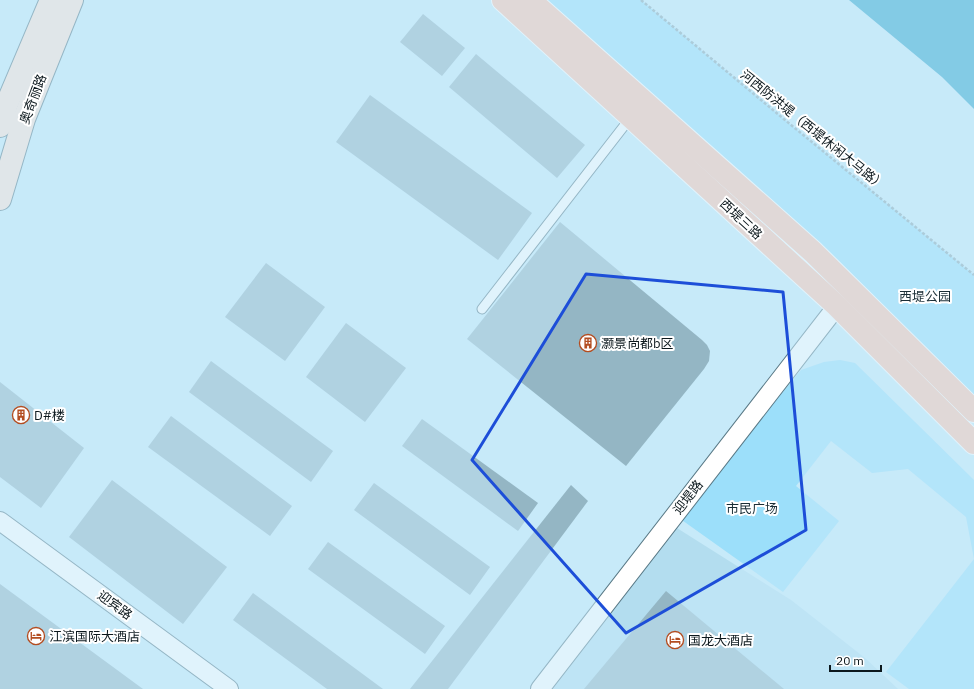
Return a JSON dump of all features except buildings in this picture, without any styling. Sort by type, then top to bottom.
[{"type":"main road","name":"奥奇丽路","points":[[2,111],[51,0]]},
{"type":"main road","name":"奥奇丽路","points":[[0,199],[24,119],[72,0]]},
{"type":"main road","name":"西堤三路","points":[[503,0],[837,306],[974,443]]},
{"type":"main road","name":"西堤三路","points":[[530,0],[813,252],[974,411]]},
{"type":"street","points":[[2,111],[24,119]]},
{"type":"street","name":"迎堤路","points":[[540,689],[837,306]]},
{"type":"street","name":"迎宾路","points":[[0,520],[229,689]]},
{"type":"lane","points":[[482,309],[631,117]]},
{"type":"path","name":"河西防洪堤（西堤休闲大马路）","points":[[641,0],[974,275]]},
{"type":"highlighted area","points":[[586,274],[783,292],[806,530],[626,633],[472,460]]},
{"type":"shaded area","points":[[849,0],[974,0],[974,109],[942,77]]},
{"type":"shaded area","points":[[669,523],[791,600],[865,658],[898,689],[540,689]]},
{"type":"green space","name":"西堤公园","points":[[530,0],[641,0],[974,275],[974,411]]},
{"type":"green space","name":"市民广场","points":[[840,360],[855,363],[974,480],[974,559],[966,517],[908,469],[872,473],[831,441],[796,486],[839,521],[783,592],[679,518],[801,370],[824,362]]},
{"type":"green space","points":[[974,559],[974,689],[909,689],[886,672]]},
{"type":"place","name":"灏景尚都b区","points":[[588,343]]},
{"type":"place","name":"D#楼","points":[[21,415]]},
{"type":"place","name":"江滨国际大酒店","points":[[36,636]]},
{"type":"place","name":"国龙大酒店","points":[[675,640]]}]
